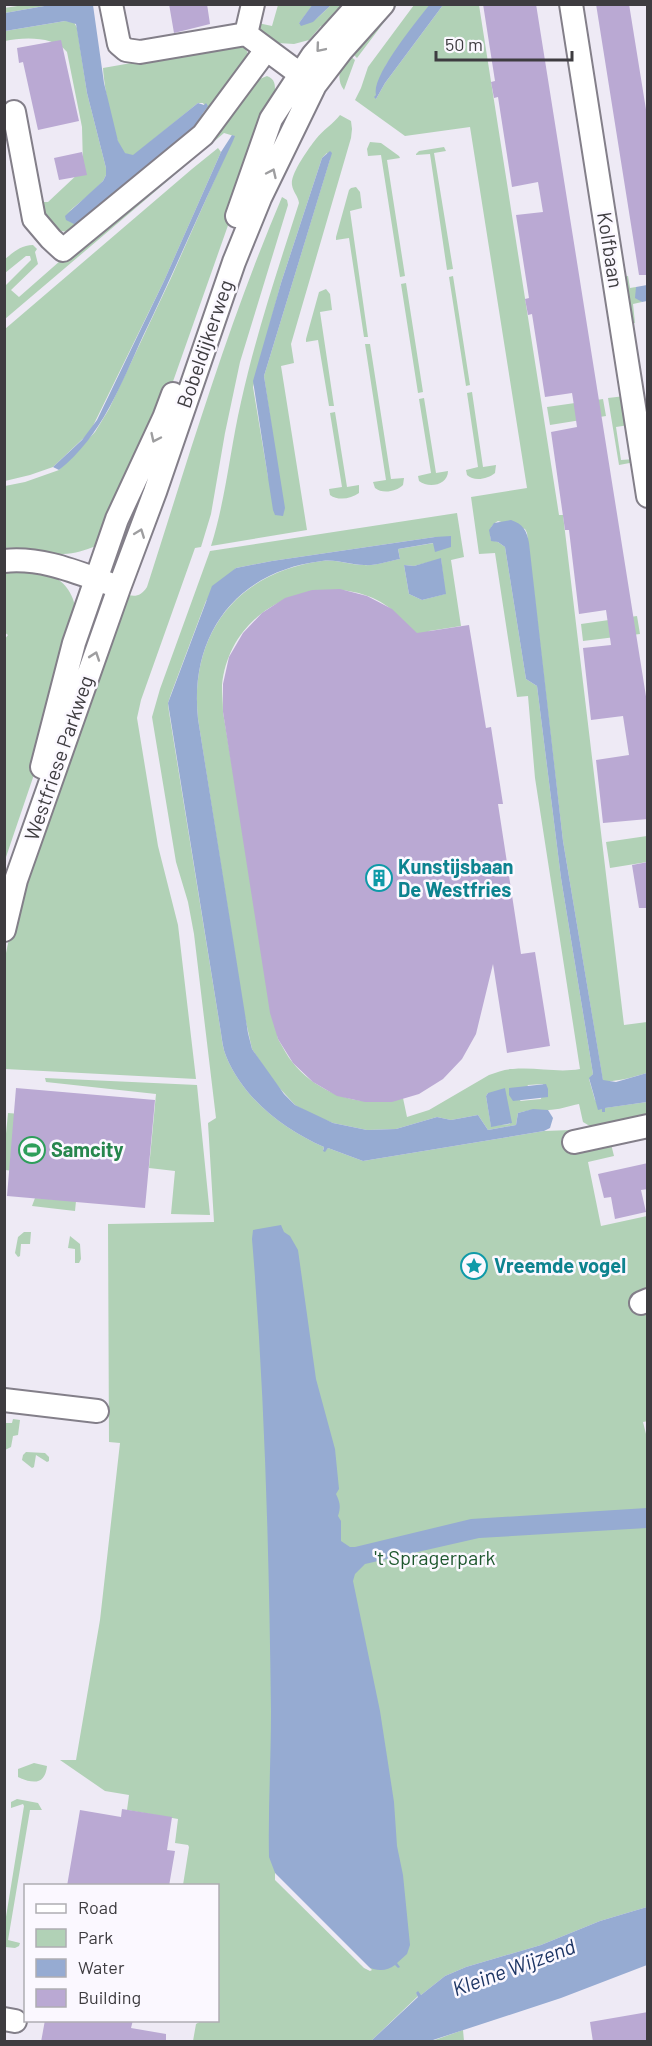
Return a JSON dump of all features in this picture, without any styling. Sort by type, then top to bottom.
[{"type":"street","points":[[111,4],[118,44],[133,52],[246,34],[308,80]]},
{"type":"street","points":[[246,34],[254,4]]},
{"type":"street","name":"Bobeldijkerweg","points":[[119,588],[155,492],[234,262],[308,80],[313,55],[359,4]]},
{"type":"street","name":"Bobeldijkerweg","points":[[96,579],[117,519],[164,418],[272,119],[308,80],[341,51],[383,4]]},
{"type":"street","name":"Kolfbaan","points":[[571,4],[648,496]]},
{"type":"street","points":[[14,112],[34,219],[63,250],[203,135],[266,50]]},
{"type":"street","points":[[10,560],[47,563],[119,588]]},
{"type":"street","name":"Westfriese Parkweg","points":[[4,877],[45,757],[74,643],[96,579]]},
{"type":"street","name":"Westfriese Parkweg","points":[[4,930],[16,880],[119,588]]},
{"type":"street","points":[[574,1142],[648,1126]]},
{"type":"street","points":[[4,1400],[97,1411]]},
{"type":"green space","points":[[50,5],[5,13],[4,8]]},
{"type":"green space","points":[[278,5],[313,5],[299,23],[308,23],[331,5],[346,5],[324,28],[321,26],[309,40],[294,44],[278,43],[260,35],[258,23],[272,26]]},
{"type":"green space","points":[[390,5],[397,5],[357,58],[350,51]]},
{"type":"green space","name":"'t Spragerpark","points":[[414,5],[430,5],[386,65],[376,99],[385,83],[443,5],[479,5],[559,515],[563,515],[624,1025],[647,1022],[647,1073],[631,1078],[603,1081],[563,841],[527,533],[525,529],[498,521],[491,527],[490,537],[491,540],[505,547],[526,679],[537,686],[561,878],[593,1074],[589,1079],[595,1100],[604,1108],[647,1102],[647,1117],[593,1128],[583,1122],[579,1104],[518,1113],[516,1125],[488,1130],[478,1115],[451,1120],[437,1117],[396,1129],[367,1130],[333,1123],[295,1105],[274,1082],[252,1049],[244,1013],[198,719],[197,688],[202,660],[211,635],[225,612],[243,593],[266,578],[292,567],[322,561],[368,565],[400,559],[398,549],[434,543],[435,537],[236,568],[206,601],[168,703],[169,712],[223,1048],[233,1071],[254,1099],[280,1122],[324,1147],[323,1150],[328,1148],[363,1161],[544,1131],[571,1130],[576,1146],[610,1140],[614,1156],[588,1162],[601,1226],[647,1216],[647,1292],[643,1306],[648,1317],[648,1421],[643,1422],[648,1442],[647,1907],[600,1921],[541,1945],[466,1967],[445,1976],[421,1995],[416,1993],[418,1996],[371,2041],[193,2041],[196,2024],[219,2022],[219,1884],[183,1884],[189,1847],[175,1843],[178,1819],[127,1810],[129,1795],[105,1791],[60,1760],[76,1760],[100,1620],[120,1443],[109,1442],[108,1224],[214,1222],[208,1123],[216,1118],[194,934],[188,902],[176,862],[152,717],[210,551],[457,513],[464,557],[451,560],[461,626],[429,631],[422,645],[396,614],[380,601],[348,591],[312,592],[275,605],[259,616],[245,629],[226,664],[222,685],[223,712],[278,1039],[291,1060],[316,1084],[343,1097],[373,1102],[403,1098],[407,1117],[429,1110],[489,1075],[501,1071],[580,1069],[535,778],[528,696],[517,697],[495,553],[479,554],[471,497],[527,488],[470,127],[405,136],[355,100],[368,67]],"holes":[[[441,559],[445,594],[422,600],[409,594],[404,565],[414,566]],[[543,1084],[541,1099],[520,1101],[528,1085]],[[488,1093],[510,1124],[491,1126],[486,1096]]]},
{"type":"green space","points":[[65,21],[74,22],[77,28],[87,93],[106,168],[103,181],[67,213],[204,113],[206,108],[203,103],[198,103],[133,156],[124,153],[113,125],[103,68],[239,44],[245,47],[249,56],[199,131],[73,232],[53,228],[37,202],[48,202],[80,172],[83,166],[82,127],[67,52],[47,40],[5,41],[5,31]]},
{"type":"green space","points":[[347,53],[355,60],[344,90],[339,76]]},
{"type":"green space","points":[[267,76],[274,82],[275,92],[170,390],[96,546],[76,553],[63,554],[5,548],[5,486],[25,482],[59,470],[95,432],[109,409],[171,278],[234,136],[224,133],[5,319],[5,286],[31,260],[30,256],[26,256],[5,273],[5,259],[25,246],[33,245],[37,249],[35,252],[38,264],[11,290],[19,297],[255,81]]},
{"type":"green space","points":[[340,115],[351,121],[351,138],[291,344],[294,363],[281,366],[307,530],[211,546],[253,352],[299,203],[292,180],[313,143]],"holes":[[[327,153],[330,159],[264,376],[284,513],[268,477],[253,387],[281,283],[322,158]]]},
{"type":"green space","points":[[370,142],[381,143],[400,158],[387,160],[405,276],[400,277],[381,155],[368,156],[367,149]]},
{"type":"green space","points":[[444,147],[446,151],[434,153],[453,269],[447,270],[430,154],[416,155],[419,151]]},
{"type":"green space","points":[[218,148],[221,152],[164,281],[90,432],[53,467],[5,481],[5,329]]},
{"type":"green space","points":[[356,187],[360,192],[362,208],[350,211],[368,337],[364,337],[349,238],[336,240],[349,190]]},
{"type":"green space","points":[[282,197],[287,200],[288,205],[240,362],[211,514],[201,547],[195,548],[141,700],[137,718],[158,846],[178,925],[196,1079],[5,1069],[5,958],[16,904],[122,593],[136,596],[147,587],[227,342]]},
{"type":"green space","points":[[453,276],[470,385],[466,386],[449,277]]},
{"type":"green space","points":[[628,276],[630,288],[636,287],[637,297],[642,302],[633,304],[635,323],[629,324],[621,277]]},
{"type":"green space","points":[[406,283],[423,392],[418,393],[401,284]]},
{"type":"green space","points":[[326,289],[330,294],[332,310],[320,312],[334,406],[329,406],[318,340],[306,342],[319,292]]},
{"type":"green space","points":[[365,344],[370,344],[391,479],[404,478],[403,485],[389,491],[378,490],[373,482],[386,480]]},
{"type":"green space","points":[[472,392],[483,467],[496,465],[495,473],[481,479],[470,477],[466,470],[478,467],[467,393]]},
{"type":"green space","points":[[625,396],[629,425],[616,427],[621,460],[635,459],[635,462],[619,465],[608,398]]},
{"type":"green space","points":[[424,398],[436,473],[448,471],[445,480],[433,485],[419,481],[418,476],[431,473],[419,399]]},
{"type":"green space","points":[[603,399],[606,416],[550,425],[547,407]]},
{"type":"green space","points":[[335,412],[347,487],[359,485],[359,493],[344,499],[330,495],[329,489],[342,487],[330,413]]},
{"type":"green space","points":[[5,569],[53,576],[69,590],[77,616],[41,754],[5,860],[4,640],[8,635],[4,632]]},
{"type":"green space","points":[[637,616],[640,634],[583,641],[581,624]]},
{"type":"green space","points":[[647,836],[647,862],[610,868],[606,842]]},
{"type":"green space","points":[[45,1078],[197,1085],[210,1215],[171,1214],[175,1171],[149,1168],[156,1094],[46,1082]]},
{"type":"green space","points":[[8,1113],[20,1114],[14,1171],[5,1170]]},
{"type":"green space","points":[[35,1198],[76,1201],[75,1211],[32,1206]]},
{"type":"green space","points":[[24,1232],[31,1232],[30,1244],[21,1244],[18,1257],[15,1253],[18,1237]]},
{"type":"green space","points":[[70,1236],[80,1244],[79,1263],[75,1263],[75,1249],[68,1248]]},
{"type":"green space","points":[[13,1419],[20,1420],[18,1435],[13,1436],[11,1447],[5,1450],[5,1423],[12,1423]]},
{"type":"green space","points":[[26,1452],[45,1453],[49,1461],[36,1455],[32,1468],[22,1460]]},
{"type":"green space","points":[[34,1763],[47,1766],[41,1780],[33,1782],[18,1777],[18,1769]]},
{"type":"green space","points":[[17,1799],[38,1803],[42,1810],[30,1810],[8,1940],[20,1943],[15,1948],[5,1947],[5,1923],[24,1806],[23,1804],[11,1808],[11,1802]]},
{"type":"green space","points":[[463,2030],[464,2041],[429,2042]]},
{"type":"water","points":[[313,4],[331,5],[313,22],[301,26],[299,23]]},
{"type":"water","points":[[430,4],[443,5],[385,83],[376,99],[374,97],[376,86],[387,62]]},
{"type":"water","points":[[50,5],[93,5],[104,83],[118,141],[125,153],[133,155],[198,103],[204,105],[206,103],[208,106],[190,132],[76,225],[66,220],[65,216],[103,181],[106,168],[87,93],[76,24],[65,21],[5,31],[5,13]]},
{"type":"water","points":[[232,135],[235,136],[233,141],[109,408],[99,425],[74,456],[59,470],[53,467],[82,440],[97,420],[164,281],[221,152]]},
{"type":"water","points":[[330,151],[332,153],[264,376],[285,508],[283,516],[275,515],[253,381],[281,283],[322,158]]},
{"type":"water","points":[[647,285],[647,301],[642,302],[635,298],[636,287]]},
{"type":"water","points":[[511,520],[524,528],[529,543],[563,841],[603,1080],[616,1082],[647,1073],[647,1102],[605,1108],[605,1112],[602,1112],[602,1109],[598,1110],[589,1078],[593,1074],[561,878],[537,686],[526,679],[505,547],[498,542],[491,541],[489,530],[494,523]]},
{"type":"water","points":[[451,536],[451,547],[435,552],[433,543],[398,549],[400,559],[373,565],[322,561],[292,567],[266,578],[243,593],[225,612],[211,634],[202,660],[197,688],[198,719],[248,1033],[252,1049],[284,1094],[295,1105],[333,1123],[367,1130],[396,1129],[437,1117],[451,1120],[478,1115],[488,1130],[516,1125],[518,1113],[533,1109],[548,1110],[553,1118],[550,1128],[544,1131],[363,1161],[328,1148],[325,1152],[324,1147],[280,1122],[266,1111],[243,1086],[226,1056],[168,703],[212,586],[236,568]]},
{"type":"water","points":[[441,558],[446,594],[422,600],[409,594],[404,565],[414,566]]},
{"type":"water","points":[[546,1084],[548,1097],[513,1101],[509,1095],[509,1088]]},
{"type":"water","points":[[505,1088],[512,1123],[491,1127],[486,1096],[488,1093]]},
{"type":"water","points":[[281,1225],[298,1250],[316,1379],[335,1449],[339,1489],[336,1494],[340,1505],[338,1516],[341,1521],[341,1541],[350,1547],[355,1547],[471,1519],[647,1508],[647,1528],[479,1538],[365,1564],[355,1574],[353,1581],[380,1711],[394,1802],[397,1846],[403,1875],[410,1945],[407,1954],[397,1963],[400,1967],[398,1968],[395,1965],[381,1970],[366,1966],[277,1878],[269,1857],[271,1711],[268,1534],[252,1239],[253,1230]]},
{"type":"water","name":"Kleine Wijzend","points":[[647,1907],[647,1965],[561,1998],[430,2041],[371,2041],[418,1997],[416,1993],[418,1991],[421,1995],[445,1976],[466,1967],[541,1945],[600,1921]]},
{"type":"pier","points":[[275,1873],[372,1970],[364,1968],[275,1880]]},
{"type":"building","points":[[169,4],[207,4],[210,24],[174,33]]},
{"type":"building","points":[[483,4],[536,4],[648,709],[648,819],[603,823],[596,760],[629,755],[623,716],[591,720],[583,648],[611,645],[606,610],[579,614],[569,530],[565,530],[551,432],[577,427],[573,399],[572,393],[545,397],[532,314],[528,315],[525,299],[529,298],[516,215],[543,212],[538,182],[512,187],[498,97],[494,98],[491,82],[495,81]]},
{"type":"building","points":[[596,4],[629,4],[648,122],[648,275],[639,275]]},
{"type":"building","points":[[61,40],[79,121],[38,130],[23,62],[19,63],[17,48]]},
{"type":"building","points":[[82,152],[87,175],[59,180],[54,158]]},
{"type":"building","name":"Kunstijsbaan De Westfries","points":[[340,589],[367,596],[392,609],[417,633],[469,625],[486,728],[491,727],[503,804],[498,804],[521,954],[535,952],[550,1046],[507,1053],[493,964],[476,1034],[462,1059],[443,1079],[419,1094],[392,1102],[365,1102],[337,1096],[313,1082],[293,1063],[278,1039],[270,1013],[223,712],[223,684],[229,657],[243,633],[262,613],[285,598],[312,590]]},
{"type":"building","points":[[648,862],[648,908],[639,908],[632,865]]},
{"type":"building","points":[[16,1088],[155,1100],[145,1208],[7,1196]]},
{"type":"building","points":[[648,1163],[648,1189],[641,1190],[646,1212],[615,1219],[611,1197],[604,1198],[598,1174]]},
{"type":"building","points":[[122,1809],[172,1817],[167,1850],[175,1851],[169,1884],[67,1884],[80,1810],[121,1817]]},
{"type":"building","points":[[648,2012],[648,2042],[593,2042],[590,2022]]},
{"type":"building","points":[[45,2022],[132,2022],[131,2028],[166,2034],[166,2042],[41,2042]]},
{"type":"place","name":"Kunstijsbaan De Westfries","points":[[379,878]]},
{"type":"place","name":"Samcity","points":[[32,1150]]},
{"type":"place","name":"Vreemde vogel","points":[[474,1266]]}]
